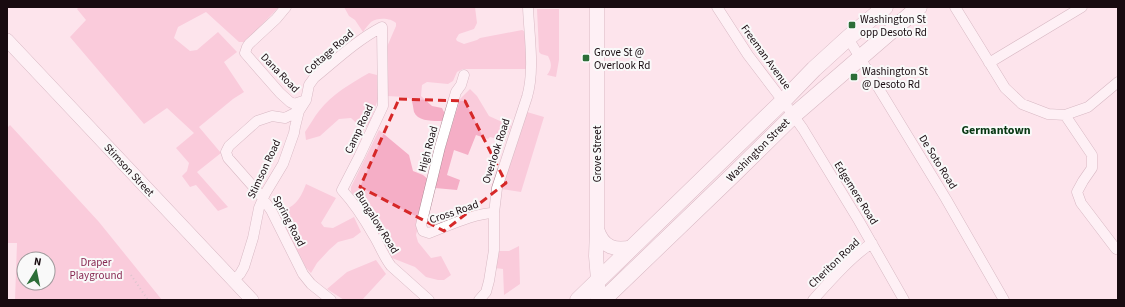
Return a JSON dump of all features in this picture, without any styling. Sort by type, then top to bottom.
[{"type":"main road","name":"Grove Street","points":[[597,7],[596,256],[598,300]]},
{"type":"main road","name":"Washington Street","points":[[578,300],[814,69],[885,7]]},
{"type":"main road","name":"Washington Street","points":[[603,300],[794,115],[919,7]]},
{"type":"main road","points":[[597,229],[601,239],[607,246],[616,248],[633,247]]},
{"type":"street","name":"Dana Road","points":[[286,7],[276,19],[247,47],[245,53],[284,96],[294,104],[306,100]]},
{"type":"street","name":"Overlook Road","points":[[479,300],[486,292],[494,250],[495,195],[527,97],[530,83],[531,67],[528,7]]},
{"type":"street","name":"Freeman Avenue","points":[[717,7],[748,55],[783,101]]},
{"type":"street","points":[[955,7],[1005,88],[1022,104],[1048,114],[1066,115],[1088,107],[1118,82]]},
{"type":"street","points":[[989,63],[1082,7]]},
{"type":"street","name":"Cottage Road","points":[[299,111],[306,100],[307,89],[311,81],[355,44],[382,27]]},
{"type":"street","name":"Camp Road","points":[[342,190],[383,106],[382,27]]},
{"type":"street","name":"De Soto Road","points":[[848,38],[946,199],[1004,300]]},
{"type":"street","name":"Stimson Street","points":[[7,40],[252,300]]},
{"type":"street","name":"High Road","points":[[423,231],[421,225],[422,220],[440,148],[456,92],[461,85],[464,75]]},
{"type":"street","name":"Edgemere Road","points":[[783,101],[794,115],[872,243],[904,300]]},
{"type":"street","name":"Stimson Road","points":[[233,280],[240,274],[244,267],[253,238],[259,208],[282,164],[294,133],[299,111]]},
{"type":"street","name":"Spring Road","points":[[299,111],[285,118],[272,116],[258,121],[229,146],[226,152],[228,158],[263,198],[271,210],[303,274],[311,284],[331,300]]},
{"type":"street","points":[[1066,115],[1092,155],[1092,168],[1082,181],[1077,192],[1081,203],[1116,249]]},
{"type":"street","name":"Bungalow Road","points":[[342,190],[374,235],[386,261],[429,300]]},
{"type":"street","name":"Cross Road","points":[[423,231],[429,234],[480,215],[494,213]]},
{"type":"street","name":"Cheriton Road","points":[[813,300],[862,250],[872,243]]},
{"type":"path","points":[[131,275],[148,300]]},
{"type":"highlighted area","points":[[399,99],[465,101],[506,183],[444,231],[360,187]]},
{"type":"green space","points":[[79,7],[278,8],[245,42],[239,42],[206,12],[178,27],[174,38],[190,51],[197,50],[218,32],[237,52],[224,62],[244,92],[233,99],[199,127],[221,153],[197,172],[228,207],[218,211],[196,185],[190,187],[182,176],[187,171],[189,163],[176,148],[194,133],[167,108],[144,124],[70,37],[86,20],[77,9]]},
{"type":"green space","points":[[344,7],[475,7],[477,23],[474,29],[459,34],[456,39],[457,41],[464,44],[480,38],[522,30],[526,35],[526,69],[463,69],[457,72],[453,81],[448,84],[427,82],[422,85],[421,96],[432,106],[442,108],[445,114],[443,121],[431,121],[419,118],[414,112],[411,99],[405,97],[387,96],[388,71],[386,49],[396,23],[388,19],[377,19],[371,22],[363,32],[355,20],[349,16]]},
{"type":"green space","points":[[537,9],[559,9],[559,60],[556,77],[547,75],[551,68],[550,61],[548,56],[539,52]]},
{"type":"green space","points":[[369,73],[377,75],[378,99],[370,122],[364,130],[351,118],[339,119],[320,136],[306,140],[305,132],[324,105],[342,90]]},
{"type":"green space","points":[[470,89],[477,96],[489,116],[511,126],[505,141],[490,137],[488,139],[476,135],[468,155],[454,150],[447,175],[460,180],[457,190],[435,188],[440,165],[460,99]]},
{"type":"green space","points":[[527,112],[544,117],[521,192],[501,189]]},
{"type":"green space","name":"Draper Playground","points":[[10,125],[99,222],[162,300],[15,300],[16,272],[16,291],[56,291],[56,251],[17,251],[17,243],[7,243],[7,128]]},
{"type":"green space","points":[[379,130],[409,155],[413,171],[423,175],[429,180],[416,235],[418,242],[431,258],[441,256],[451,275],[444,280],[426,277],[415,267],[392,258],[356,202],[351,191],[351,187]]},
{"type":"green space","points":[[306,184],[336,198],[321,223],[324,227],[333,228],[354,217],[361,232],[353,238],[338,242],[317,263],[311,273],[306,268],[277,214],[296,203]]},
{"type":"green space","points":[[519,246],[520,284],[504,295],[503,269],[495,268],[496,251],[509,251]]},
{"type":"green space","points":[[376,260],[386,274],[362,300],[344,300],[327,289],[347,272]]},
{"type":"place","name":"Washington St opp Desoto Rd","points":[[852,25]]},
{"type":"place","name":"Grove St @ Overlook Rd","points":[[586,58]]},
{"type":"place","name":"Washington St @ Desoto Rd","points":[[854,77]]},
{"type":"district","name":"Germantown","points":[[996,130]]}]
